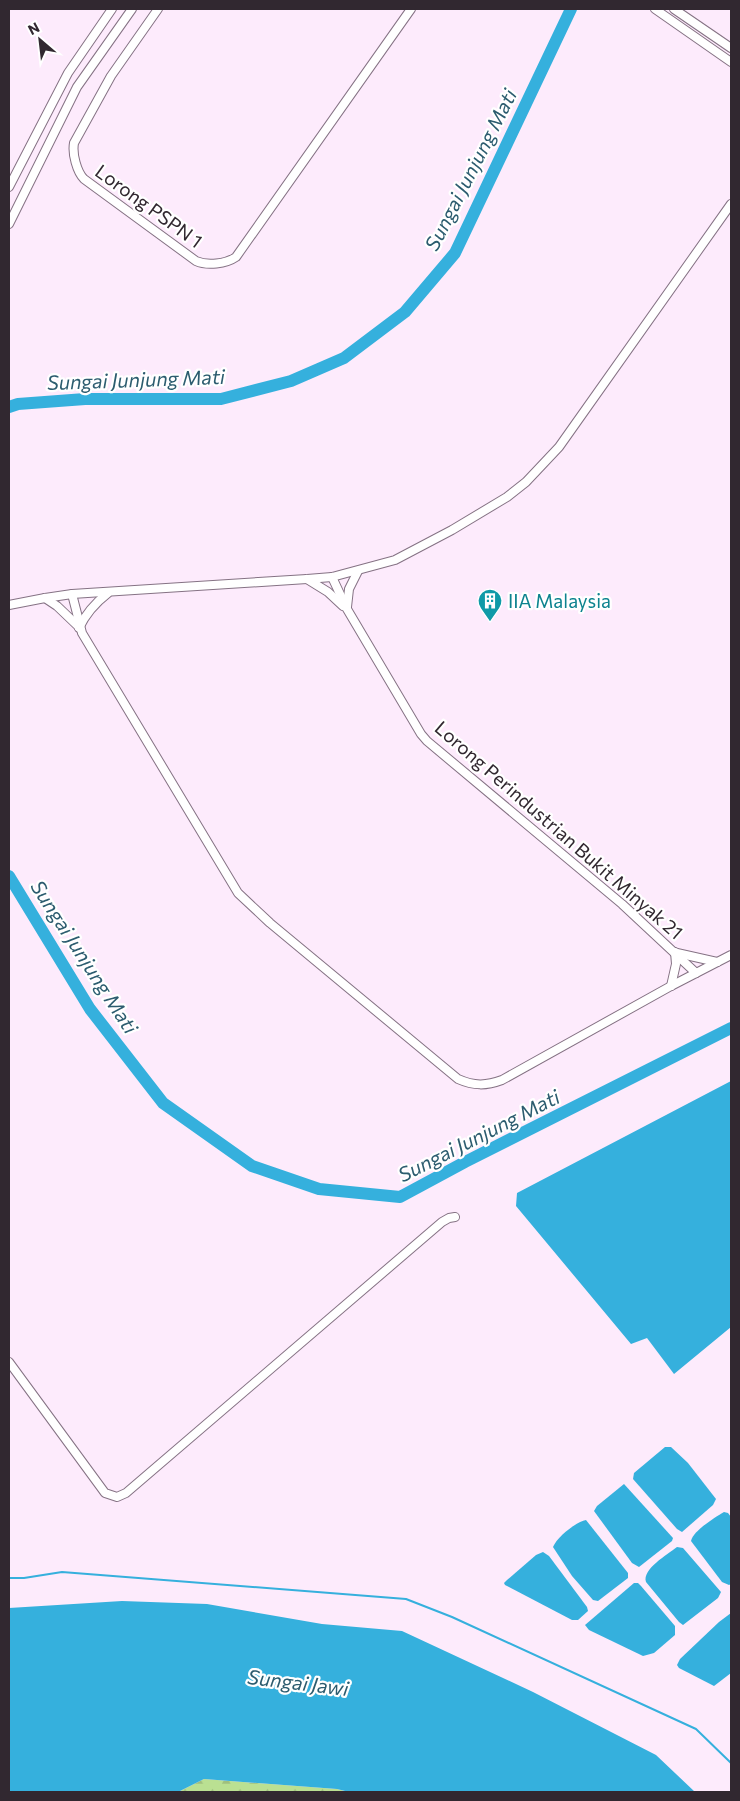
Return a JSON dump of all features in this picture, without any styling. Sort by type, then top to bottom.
[{"type":"street","points":[[9,187],[68,73],[112,9]]},
{"type":"street","points":[[9,224],[77,87],[132,9]]},
{"type":"street","name":"Lorong PSPN 1","points":[[158,9],[111,76],[73,149],[80,175],[84,179],[202,264],[229,262],[236,257],[411,9]]},
{"type":"street","points":[[655,9],[731,62]]},
{"type":"street","points":[[674,9],[731,48]]},
{"type":"street","points":[[9,605],[72,594],[332,577],[395,560],[485,512],[526,482],[559,446],[731,204]]},
{"type":"street","points":[[347,609],[349,589],[358,571]]},
{"type":"street","name":"Lorong Perindustrian Bukit Minyak 21","points":[[332,577],[347,609],[421,734],[427,741],[622,904],[696,973]]},
{"type":"street","points":[[307,580],[328,592],[347,609]]},
{"type":"street","points":[[79,628],[90,609],[108,592]]},
{"type":"street","points":[[72,594],[79,628]]},
{"type":"street","points":[[44,598],[69,616],[79,628],[238,893],[270,923],[458,1079],[468,1084],[480,1085],[502,1080],[671,986],[731,955]]},
{"type":"street","points":[[671,986],[675,975],[675,952],[689,957],[718,962]]},
{"type":"street","points":[[9,1362],[105,1493],[117,1497],[126,1493],[442,1222],[455,1217]]},
{"type":"green space","points":[[204,1779],[337,1789],[349,1792],[178,1792]]},
{"type":"water","points":[[731,1081],[731,1327],[674,1374],[647,1338],[631,1344],[516,1206],[517,1193]]},
{"type":"water","points":[[665,1447],[671,1447],[688,1463],[716,1499],[713,1505],[682,1532],[677,1529],[633,1479],[634,1473]]},
{"type":"water","points":[[624,1484],[673,1538],[672,1541],[639,1567],[632,1563],[594,1511],[597,1506]]},
{"type":"water","points":[[724,1512],[728,1513],[731,1517],[731,1584],[729,1585],[722,1582],[691,1541],[700,1529]]},
{"type":"water","points":[[586,1520],[628,1573],[628,1578],[598,1601],[593,1600],[572,1576],[553,1547],[567,1530]]},
{"type":"water","points":[[677,1547],[683,1548],[721,1592],[718,1598],[683,1625],[646,1582],[646,1577],[651,1567]]},
{"type":"water","points":[[543,1552],[549,1556],[587,1607],[588,1611],[578,1620],[572,1620],[505,1585],[504,1583],[507,1580],[536,1555]]},
{"type":"water","points":[[634,1583],[638,1583],[641,1586],[675,1626],[675,1635],[654,1653],[643,1656],[589,1630],[585,1625]]},
{"type":"water","name":"Sungai Jawi","points":[[122,1601],[207,1604],[322,1624],[402,1631],[533,1692],[656,1755],[695,1792],[349,1792],[337,1789],[204,1779],[178,1792],[9,1792],[9,1608]]},
{"type":"water","points":[[731,1613],[731,1673],[714,1686],[679,1668],[677,1665],[680,1659]]},
{"type":"waterway","name":"Sungai Junjung Mati","points":[[9,407],[18,404],[85,399],[221,399],[291,381],[344,358],[405,312],[455,253],[571,9]]},
{"type":"waterway","name":"Sungai Junjung Mati","points":[[9,876],[90,1009],[163,1103],[252,1166],[319,1189],[400,1197],[465,1162],[731,1028]]},
{"type":"waterway","points":[[9,1578],[24,1578],[62,1572],[406,1599],[452,1617],[696,1729],[731,1763]]},
{"type":"place","name":"IIA Malaysia","points":[[490,622]]}]
